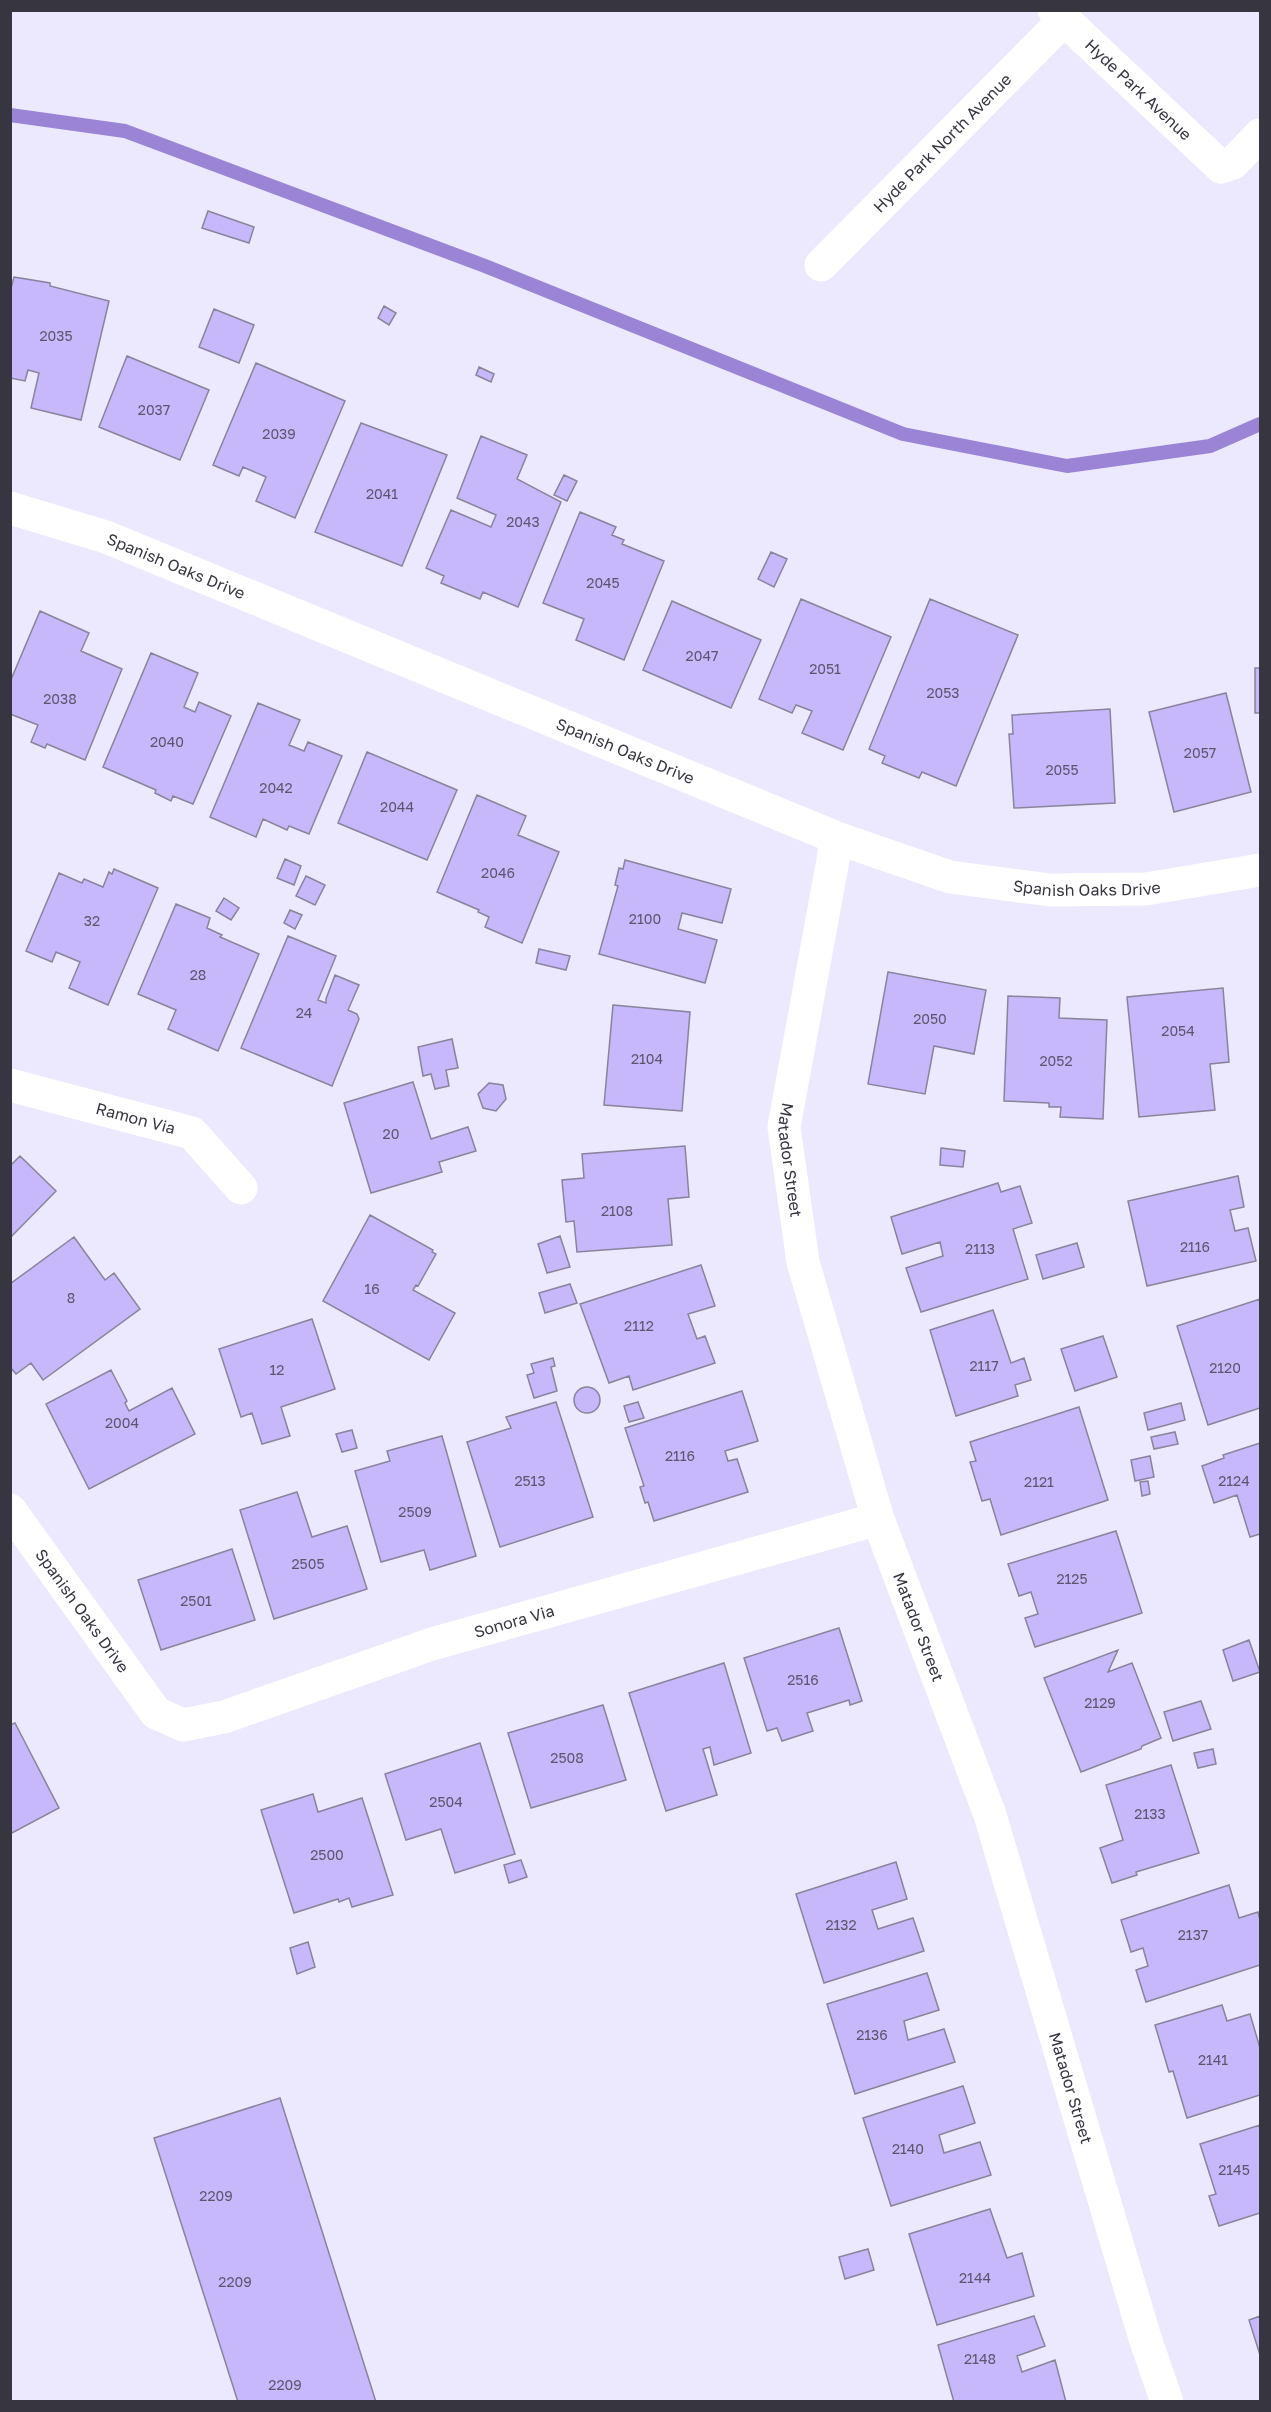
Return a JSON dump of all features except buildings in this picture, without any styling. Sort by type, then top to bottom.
[{"type":"street","name":"Hyde Park Avenue","points":[[1059,15],[1221,167],[1233,163],[1260,135]]},
{"type":"street","name":"Hyde Park North Avenue","points":[[821,265],[1059,15]]},
{"type":"street","name":"Spanish Oaks Drive","points":[[10,508],[106,537],[837,838],[950,877],[1050,890],[1146,889],[1260,870]]},
{"type":"street","name":"Matador Street","points":[[837,838],[784,1127],[803,1262],[878,1519],[990,1815],[1142,2327],[1167,2402]]},
{"type":"street","name":"Ramon Via","points":[[10,1085],[192,1133],[241,1188]]},
{"type":"street","name":"Spanish Oaks Drive","points":[[10,1509],[156,1713]]},
{"type":"street","name":"Sonora Via","points":[[156,1713],[183,1725],[224,1717],[432,1644],[878,1519]]},
{"type":"waterway","points":[[10,115],[125,131],[485,266],[903,434],[1067,466],[1210,446],[1260,424]]}]
